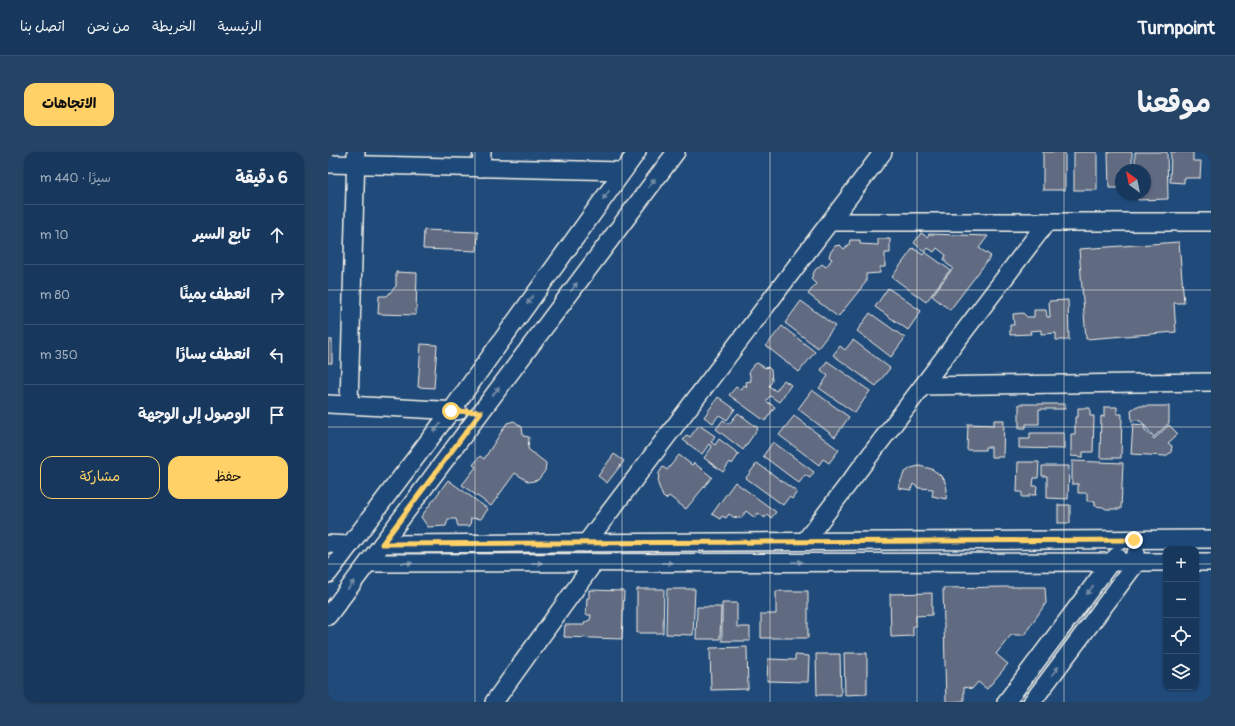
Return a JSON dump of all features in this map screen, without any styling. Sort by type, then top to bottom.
[{"type":"street","points":[[328,574],[451,411],[637,152]]},
{"type":"street","points":[[328,616],[676,152]]},
{"type":"street","points":[[586,543],[883,152]]},
{"type":"street","points":[[328,164],[356,158],[481,160],[623,171]]},
{"type":"street","points":[[349,404],[356,158]]},
{"type":"street","points":[[830,222],[1210,224]]},
{"type":"street","points":[[805,541],[1047,222]]},
{"type":"street","points":[[923,386],[1211,382]]},
{"type":"street","points":[[328,404],[481,412]]},
{"type":"street","points":[[382,544],[1211,539]]},
{"type":"street","points":[[1032,702],[1137,562],[1134,540]]},
{"type":"street","points":[[1006,702],[1111,562],[1134,540]]},
{"type":"street","points":[[328,544],[350,545]]},
{"type":"street","points":[[368,563],[1163,562]]},
{"type":"street","points":[[1199,562],[1211,562]]},
{"type":"street","points":[[494,702],[594,563]]},
{"type":"building","points":[[1043,152],[1065,152],[1065,190],[1043,190]]},
{"type":"building","points":[[1074,152],[1097,152],[1097,190],[1074,190]]},
{"type":"building","points":[[1108,152],[1132,152],[1132,164],[1115,164],[1115,188],[1109,188]]},
{"type":"building","points":[[1135,152],[1167,152],[1168,199],[1151,200],[1151,164],[1135,164]]},
{"type":"building","points":[[1171,152],[1193,152],[1193,161],[1201,161],[1200,178],[1184,178],[1184,183],[1170,182]]},
{"type":"building","points":[[424,230],[478,232],[477,251],[423,249]]},
{"type":"building","points":[[921,233],[927,237],[929,234],[988,236],[979,248],[991,256],[950,310],[932,296],[953,268],[947,264],[944,259],[946,255],[937,248],[934,252],[928,248],[925,252],[914,243]]},
{"type":"building","points":[[878,239],[890,239],[890,253],[885,253],[885,267],[880,267],[880,273],[866,274],[866,282],[838,317],[808,294],[816,284],[811,279],[815,270],[822,264],[826,267],[832,259],[829,257],[835,246],[840,245],[844,249],[849,245],[850,240],[860,240],[860,244],[878,245]]},
{"type":"building","points":[[1179,242],[1184,303],[1174,303],[1176,332],[1086,339],[1079,249]]},
{"type":"building","points":[[913,248],[923,255],[925,252],[950,270],[926,302],[892,277]]},
{"type":"building","points":[[396,272],[417,273],[416,315],[378,314],[379,296],[387,296],[396,286]]},
{"type":"building","points":[[888,288],[921,311],[908,330],[875,307]]},
{"type":"building","points":[[1068,300],[1069,340],[1056,340],[1056,333],[1041,334],[1041,330],[1030,331],[1031,334],[1010,335],[1010,325],[1014,325],[1013,314],[1023,313],[1027,317],[1034,317],[1034,310],[1046,310],[1047,317],[1050,317],[1049,301]]},
{"type":"building","points":[[801,301],[835,326],[818,348],[785,323]]},
{"type":"building","points":[[870,313],[905,338],[891,357],[857,331]]},
{"type":"building","points":[[782,326],[815,352],[799,372],[766,346]]},
{"type":"building","points":[[328,340],[332,340],[332,363],[328,363]]},
{"type":"building","points":[[853,340],[890,368],[876,386],[833,355],[840,346],[845,350]]},
{"type":"building","points":[[421,344],[437,345],[434,388],[418,387]]},
{"type":"building","points":[[827,361],[870,391],[855,413],[819,388],[828,376],[821,370]]},
{"type":"building","points":[[757,363],[765,368],[768,367],[771,370],[772,381],[769,386],[776,391],[784,380],[791,385],[779,402],[770,396],[766,401],[775,407],[765,421],[729,395],[736,387],[741,390],[744,385],[747,387],[746,382],[751,381],[749,371]]},
{"type":"building","points":[[812,390],[849,417],[835,437],[798,409]]},
{"type":"building","points":[[718,397],[735,409],[727,420],[719,415],[713,423],[704,417]]},
{"type":"building","points":[[1019,404],[1065,404],[1065,409],[1039,409],[1039,424],[1026,424],[1026,428],[1019,428]]},
{"type":"building","points":[[1137,406],[1169,406],[1169,423],[1154,437],[1140,421],[1135,420],[1132,422],[1131,410]]},
{"type":"building","points":[[1104,407],[1117,407],[1117,414],[1122,414],[1121,458],[1100,458],[1101,416],[1104,417]]},
{"type":"building","points":[[1078,408],[1090,408],[1090,416],[1094,416],[1093,452],[1083,452],[1083,457],[1071,456],[1071,434],[1075,434],[1075,417],[1078,417]]},
{"type":"building","points":[[738,413],[758,428],[743,450],[716,429],[723,420],[729,424]]},
{"type":"building","points":[[794,416],[839,450],[829,463],[823,459],[819,465],[779,435]]},
{"type":"building","points":[[994,420],[1004,420],[1003,457],[991,457],[991,447],[985,447],[985,450],[967,450],[968,424],[994,425]]},
{"type":"building","points":[[514,421],[522,427],[523,436],[529,437],[528,449],[546,463],[545,471],[538,480],[529,482],[515,473],[491,506],[462,485],[476,467],[473,465],[480,456],[484,459],[507,423]]},
{"type":"building","points":[[1133,424],[1144,425],[1145,430],[1154,439],[1169,425],[1178,434],[1168,443],[1172,446],[1171,452],[1166,456],[1131,454]]},
{"type":"building","points":[[699,425],[715,436],[711,442],[715,445],[719,439],[739,454],[732,464],[730,462],[723,472],[704,458],[712,447],[709,444],[702,454],[683,440],[687,435],[690,437]]},
{"type":"building","points":[[1030,433],[1064,433],[1064,449],[1019,448],[1019,439],[1030,439]]},
{"type":"building","points":[[773,442],[814,472],[810,478],[805,475],[799,483],[763,456]]},
{"type":"building","points":[[614,454],[624,461],[607,483],[598,476]]},
{"type":"building","points":[[679,455],[692,465],[694,463],[712,477],[686,509],[669,496],[666,499],[663,497],[658,484],[659,473],[663,467],[667,470]]},
{"type":"building","points":[[1072,461],[1123,463],[1121,509],[1106,509],[1095,506],[1095,501],[1087,501],[1087,493],[1078,493],[1078,484],[1072,484]]},
{"type":"building","points":[[1018,462],[1039,462],[1038,478],[1034,478],[1033,486],[1037,486],[1036,495],[1022,497],[1022,492],[1017,492]]},
{"type":"building","points":[[757,463],[797,492],[792,499],[789,497],[783,505],[746,478]]},
{"type":"building","points":[[919,466],[932,469],[944,479],[947,489],[946,499],[932,496],[933,489],[919,488],[913,484],[911,490],[898,488],[904,473],[911,468]]},
{"type":"building","points":[[1042,466],[1069,466],[1068,499],[1047,498],[1047,476],[1042,476]]},
{"type":"building","points":[[448,480],[488,509],[481,519],[471,518],[470,526],[458,526],[456,519],[448,519],[446,526],[428,527],[421,517]]},
{"type":"building","points":[[735,482],[776,512],[771,518],[767,514],[765,518],[758,513],[755,518],[746,511],[742,517],[739,518],[733,517],[729,514],[726,518],[722,516],[720,519],[712,514]]},
{"type":"building","points":[[1058,505],[1070,505],[1070,523],[1058,523]]},
{"type":"building","points":[[1045,587],[1046,603],[1024,635],[1011,635],[996,654],[1008,664],[987,689],[978,682],[972,689],[964,687],[964,701],[946,702],[943,588]]},
{"type":"building","points":[[637,589],[664,589],[663,633],[637,633]]},
{"type":"building","points":[[667,589],[695,589],[693,635],[666,634]]},
{"type":"building","points":[[589,590],[624,591],[622,639],[564,637],[565,625],[584,625],[585,622],[590,620],[591,615],[586,615]]},
{"type":"building","points":[[776,591],[808,591],[808,638],[761,638],[761,614],[776,614]]},
{"type":"building","points":[[932,593],[932,615],[916,616],[916,626],[913,626],[913,636],[891,637],[890,594]]},
{"type":"building","points":[[722,603],[737,603],[737,627],[750,627],[750,641],[722,641]]},
{"type":"building","points":[[697,607],[721,607],[720,639],[696,639]]},
{"type":"building","points":[[747,647],[748,689],[711,690],[710,648]]},
{"type":"building","points":[[844,653],[867,653],[867,694],[845,695]]},
{"type":"building","points":[[816,654],[840,654],[841,695],[817,695]]},
{"type":"building","points":[[795,655],[809,656],[808,682],[767,681],[768,659],[795,660]]},
{"type":"route","points":[[451,411],[481,412],[382,544],[1134,540]]}]
